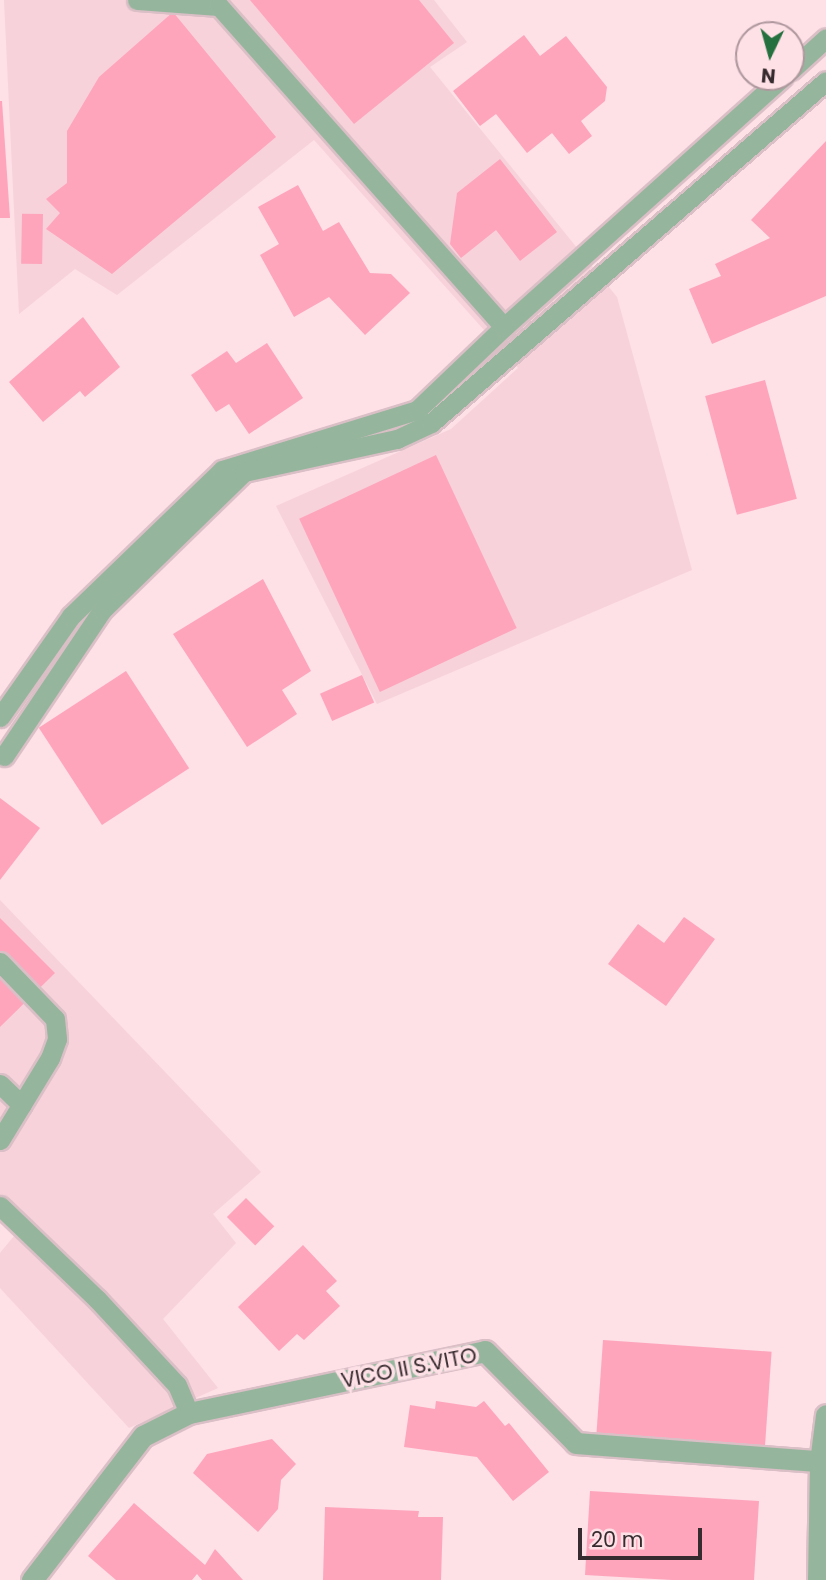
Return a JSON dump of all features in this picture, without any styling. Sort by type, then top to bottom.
[{"type":"street","name":"VICO II S.VITO","points":[[45,1575],[143,1436],[189,1413],[485,1352],[576,1443],[823,1462]]},
{"type":"street","points":[[818,1580],[826,1415]]},
{"type":"lane","points":[[137,0],[219,6],[503,327]]},
{"type":"lane","points":[[805,57],[826,38]]},
{"type":"lane","points":[[4,756],[102,610],[244,472],[397,439],[431,424],[826,81]]},
{"type":"lane","points":[[0,717],[71,616],[222,470],[417,410],[503,327],[767,91]]},
{"type":"lane","points":[[0,962],[55,1019],[57,1039],[50,1058],[0,1140]]},
{"type":"lane","points":[[0,1084],[22,1105]]},
{"type":"lane","points":[[0,1206],[97,1299],[168,1375],[177,1385],[189,1413]]},
{"type":"shaded area","points":[[4,0],[434,0],[467,42],[430,67],[617,297],[692,570],[377,704],[276,506],[451,429],[518,368],[314,140],[117,295],[75,269],[19,314]]},
{"type":"shaded area","points":[[0,900],[261,1172],[213,1214],[236,1243],[163,1319],[218,1388],[129,1428],[0,1288],[0,1253],[14,1236],[0,1220]]},
{"type":"building","points":[[250,0],[419,0],[454,43],[354,124]]},
{"type":"building","points":[[173,12],[276,137],[112,274],[46,229],[60,213],[46,199],[67,183],[67,131],[99,77]]},
{"type":"building","points":[[524,35],[540,56],[566,36],[607,87],[605,101],[581,121],[592,136],[569,154],[552,133],[527,153],[496,114],[480,126],[453,91]]},
{"type":"building","points":[[2,101],[10,218],[0,218]]},
{"type":"building","points":[[826,141],[826,296],[712,344],[689,289],[721,276],[715,264],[770,238],[751,220]]},
{"type":"building","points":[[500,159],[557,232],[520,261],[496,230],[461,258],[450,244],[457,193]]},
{"type":"building","points":[[298,185],[323,231],[339,222],[370,273],[391,274],[410,293],[365,335],[329,297],[294,317],[260,255],[279,244],[258,207]]},
{"type":"building","points":[[22,214],[43,214],[42,264],[21,264]]},
{"type":"building","points":[[83,317],[120,367],[85,397],[80,391],[43,422],[9,382]]},
{"type":"building","points":[[267,343],[303,398],[249,434],[229,404],[216,412],[191,375],[227,351],[236,363]]},
{"type":"building","points":[[765,380],[797,499],[737,515],[705,396]]},
{"type":"building","points":[[436,455],[517,628],[380,692],[299,519]]},
{"type":"building","points":[[263,579],[311,671],[282,690],[297,714],[247,747],[173,634]]},
{"type":"building","points":[[126,671],[189,768],[102,825],[39,728]]},
{"type":"building","points":[[362,675],[374,702],[332,721],[320,694]]},
{"type":"building","points":[[0,798],[40,828],[0,880]]},
{"type":"building","points":[[684,917],[715,939],[666,1006],[608,964],[638,924],[664,943]]},
{"type":"building","points":[[0,918],[55,973],[0,1027]]},
{"type":"building","points":[[246,1198],[274,1226],[255,1245],[227,1217]]},
{"type":"building","points":[[303,1245],[337,1281],[326,1291],[340,1306],[304,1340],[297,1334],[279,1351],[238,1307]]},
{"type":"building","points":[[603,1340],[772,1352],[765,1447],[596,1435]]},
{"type":"building","points":[[436,1401],[476,1407],[484,1401],[505,1426],[509,1423],[549,1472],[513,1501],[477,1457],[404,1447],[410,1405],[435,1409]]},
{"type":"building","points":[[272,1439],[296,1464],[281,1480],[278,1509],[258,1532],[193,1473],[207,1454]]},
{"type":"building","points":[[590,1491],[759,1501],[754,1580],[672,1580],[585,1575]]},
{"type":"building","points":[[134,1503],[205,1565],[215,1549],[243,1580],[202,1580],[197,1574],[192,1580],[116,1580],[88,1556]]},
{"type":"building","points":[[325,1507],[419,1511],[418,1517],[443,1517],[441,1580],[323,1580]]}]
